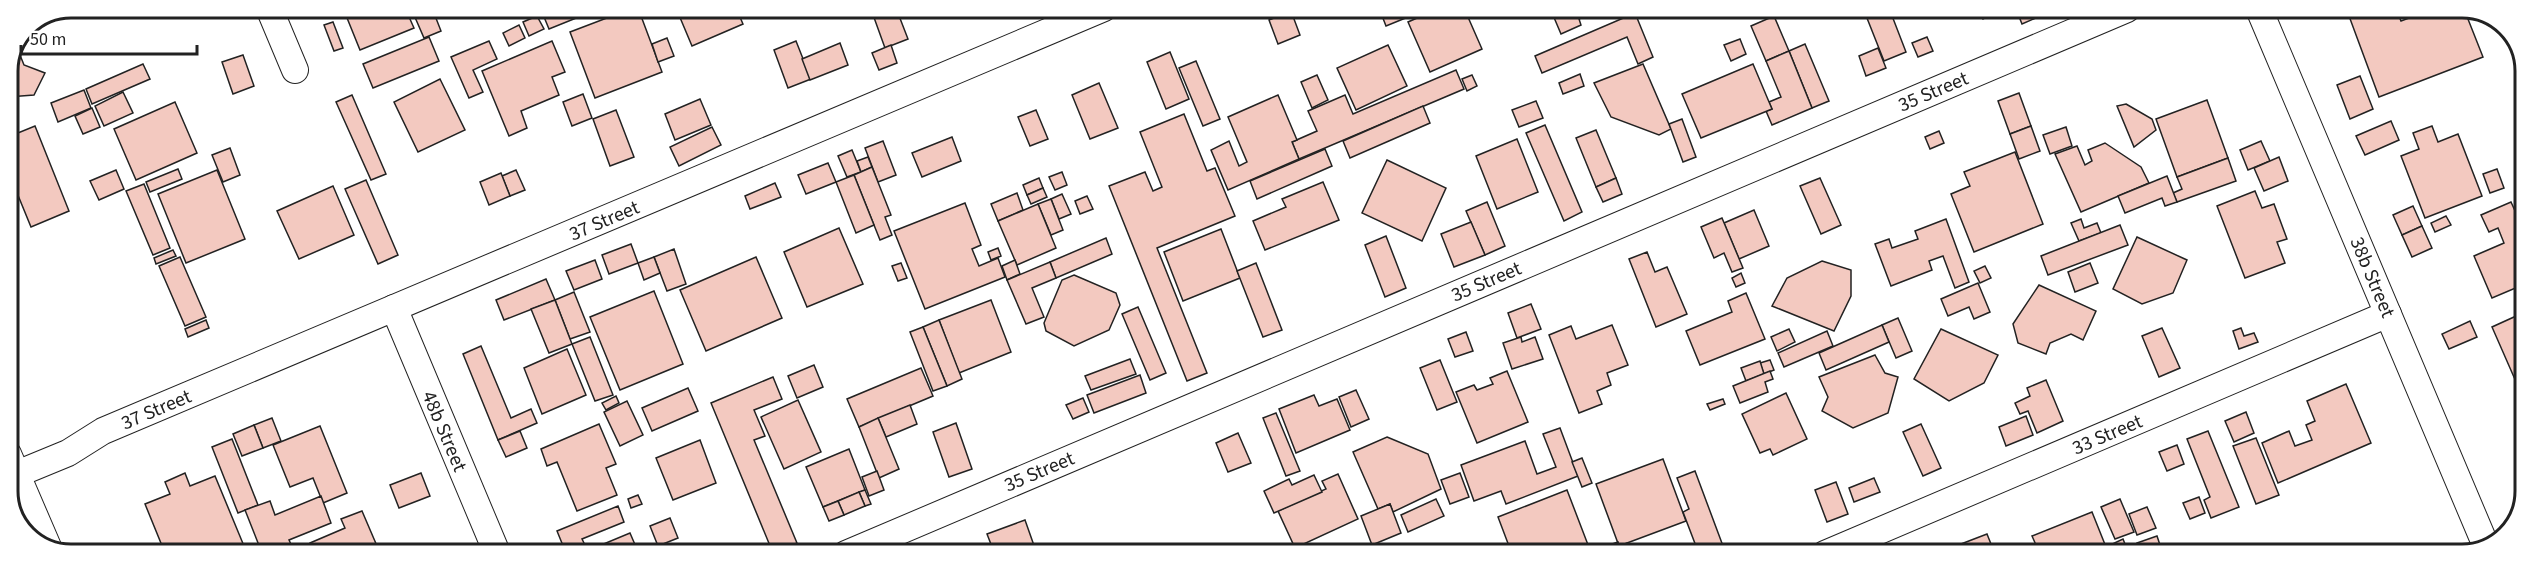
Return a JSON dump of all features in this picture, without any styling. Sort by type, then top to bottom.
[{"type":"street","points":[[273,18],[295,70]]},
{"type":"street","name":"37 Street","points":[[18,459],[63,438],[104,431],[1080,18]]},
{"type":"street","name":"35 Street","points":[[870,544],[2106,18]]},
{"type":"street","name":"38b Street","points":[[2263,18],[2483,540]]},
{"type":"street","name":"48b Street","points":[[394,308],[493,544]]},
{"type":"street","name":"33 Street","points":[[1848,544],[2388,314]]},
{"type":"street","points":[[18,476],[44,537]]},
{"type":"building","points":[[347,18],[410,18],[414,28],[360,50]]},
{"type":"building","points":[[415,18],[436,18],[441,31],[424,38]]},
{"type":"building","points":[[538,18],[544,29],[529,36],[523,22]]},
{"type":"building","points":[[544,18],[576,18],[549,29]]},
{"type":"building","points":[[607,18],[642,18],[662,72],[595,98],[570,32]]},
{"type":"building","points":[[680,18],[740,18],[743,24],[692,46]]},
{"type":"building","points":[[874,18],[900,18],[908,39],[885,48]]},
{"type":"building","points":[[1294,18],[1300,35],[1278,44],[1269,20]]},
{"type":"building","points":[[1383,18],[1406,18],[1386,26]]},
{"type":"building","points":[[1417,18],[1468,18],[1482,49],[1430,72],[1408,22]]},
{"type":"building","points":[[1554,18],[1582,18],[1579,19],[1581,25],[1561,34]]},
{"type":"building","points":[[1623,18],[1637,18],[1653,57],[1638,64],[1627,37],[1542,73],[1535,56]]},
{"type":"building","points":[[1775,18],[1789,51],[1766,61],[1751,26]]},
{"type":"building","points":[[1867,18],[1893,18],[1906,52],[1884,61]]},
{"type":"building","points":[[2020,18],[2036,18],[2022,24]]},
{"type":"building","points":[[2350,18],[2400,18],[2401,21],[2409,18],[2468,19],[2483,57],[2379,97]]},
{"type":"building","points":[[333,22],[343,48],[334,51],[324,25]]},
{"type":"building","points":[[519,25],[525,38],[509,46],[503,33]]},
{"type":"building","points":[[429,37],[439,61],[373,88],[363,64]]},
{"type":"building","points":[[1927,37],[1933,51],[1918,57],[1912,43]]},
{"type":"building","points":[[667,38],[674,56],[658,62],[652,44]]},
{"type":"building","points":[[1740,39],[1746,54],[1731,61],[1724,45]]},
{"type":"building","points":[[489,41],[497,59],[473,70],[483,92],[469,98],[451,57]]},
{"type":"building","points":[[552,41],[565,72],[552,77],[559,95],[521,111],[527,128],[509,136],[482,71]]},
{"type":"building","points":[[796,41],[811,79],[788,88],[774,50]]},
{"type":"building","points":[[840,43],[848,65],[810,80],[802,59]]},
{"type":"building","points":[[1805,44],[1829,101],[1812,108],[1789,51]]},
{"type":"building","points":[[891,45],[897,63],[879,70],[872,53]]},
{"type":"building","points":[[1388,45],[1407,86],[1356,110],[1337,68]]},
{"type":"building","points":[[1878,48],[1886,68],[1866,76],[1859,56]]},
{"type":"building","points":[[1789,51],[1812,108],[1772,125],[1766,111],[1772,109],[1769,102],[1781,97],[1766,61]]},
{"type":"building","points":[[1170,52],[1189,99],[1166,109],[1147,62]]},
{"type":"building","points":[[243,55],[254,86],[233,94],[222,62]]},
{"type":"building","points":[[20,56],[24,65],[45,73],[34,95],[18,96]]},
{"type":"building","points":[[1196,61],[1220,119],[1203,126],[1179,68]]},
{"type":"building","points":[[143,64],[150,79],[92,104],[86,89]]},
{"type":"building","points":[[1643,64],[1671,129],[1659,135],[1611,117],[1594,83]]},
{"type":"building","points":[[1753,64],[1772,109],[1701,138],[1682,94]]},
{"type":"building","points":[[1456,70],[1464,89],[1299,159],[1292,142],[1317,131],[1308,111],[1345,95],[1353,114]]},
{"type":"building","points":[[1580,74],[1584,86],[1563,94],[1559,83]]},
{"type":"building","points":[[1317,75],[1328,100],[1312,108],[1301,82]]},
{"type":"building","points":[[1472,75],[1477,86],[1467,91],[1462,79]]},
{"type":"building","points":[[2360,76],[2373,109],[2350,119],[2337,85]]},
{"type":"building","points":[[440,79],[465,130],[418,152],[394,102]]},
{"type":"building","points":[[1099,83],[1118,128],[1090,139],[1072,95]]},
{"type":"building","points":[[84,90],[91,108],[58,122],[51,103]]},
{"type":"building","points":[[123,92],[133,113],[104,126],[95,106]]},
{"type":"building","points":[[2019,93],[2031,126],[2010,134],[1998,101]]},
{"type":"building","points":[[583,94],[592,118],[572,126],[563,102]]},
{"type":"building","points":[[352,95],[386,174],[371,180],[336,102]]},
{"type":"building","points":[[1278,95],[1297,140],[1292,142],[1299,159],[1228,190],[1211,150],[1229,141],[1239,166],[1247,162],[1228,117]]},
{"type":"building","points":[[700,99],[711,125],[675,140],[665,114]]},
{"type":"building","points":[[2207,100],[2228,158],[2177,177],[2156,119]]},
{"type":"building","points":[[1536,101],[1543,118],[1519,127],[1512,110]]},
{"type":"building","points":[[175,102],[197,153],[136,180],[114,129]]},
{"type":"building","points":[[2126,104],[2152,119],[2156,130],[2134,147],[2117,106]]},
{"type":"building","points":[[1423,106],[1430,123],[1350,158],[1343,141]]},
{"type":"building","points":[[92,108],[100,127],[83,134],[75,116]]},
{"type":"building","points":[[616,110],[634,157],[610,166],[593,119]]},
{"type":"building","points":[[1036,110],[1048,139],[1030,146],[1018,117]]},
{"type":"building","points":[[1184,114],[1207,171],[1215,168],[1235,216],[1157,248],[1207,373],[1187,381],[1109,186],[1145,172],[1153,191],[1162,187],[1140,132]]},
{"type":"building","points":[[1682,119],[1696,157],[1683,162],[1669,124]]},
{"type":"building","points":[[2391,121],[2399,140],[2365,155],[2356,136]]},
{"type":"building","points":[[1545,125],[1582,212],[1564,221],[1526,133]]},
{"type":"building","points":[[35,126],[69,211],[31,227],[18,195],[18,133]]},
{"type":"building","points":[[2031,126],[2040,151],[2019,159],[2010,134]]},
{"type":"building","points":[[2432,126],[2438,142],[2458,134],[2482,196],[2425,218],[2401,156],[2419,149],[2413,133]]},
{"type":"building","points":[[712,127],[721,145],[679,166],[670,147]]},
{"type":"building","points":[[2066,127],[2072,146],[2050,154],[2043,135]]},
{"type":"building","points":[[1596,130],[1616,178],[1596,187],[1576,138]]},
{"type":"building","points":[[1939,131],[1944,143],[1930,149],[1925,137]]},
{"type":"building","points":[[952,137],[961,161],[922,177],[912,153]]},
{"type":"building","points":[[1517,139],[1538,192],[1497,209],[1476,156]]},
{"type":"building","points":[[883,141],[896,175],[878,182],[865,148]]},
{"type":"building","points":[[2261,141],[2270,161],[2248,170],[2240,150]]},
{"type":"building","points":[[2105,143],[2141,167],[2149,183],[2081,212],[2055,154],[2077,146],[2085,165],[2092,161],[2088,150]]},
{"type":"building","points":[[230,148],[240,175],[223,182],[212,155]]},
{"type":"building","points":[[1325,149],[1332,166],[1257,199],[1250,181]]},
{"type":"building","points":[[852,150],[861,172],[847,177],[838,156]]},
{"type":"building","points":[[2015,152],[2043,224],[1974,252],[1951,194],[1970,186],[1964,172]]},
{"type":"building","points":[[868,157],[872,167],[861,172],[857,161]]},
{"type":"building","points":[[2279,157],[2288,181],[2264,191],[2254,168]]},
{"type":"building","points":[[2228,158],[2236,181],[2177,202],[2173,193],[2182,189],[2177,177]]},
{"type":"building","points":[[1387,160],[1446,188],[1422,241],[1362,213]]},
{"type":"building","points":[[828,163],[836,182],[806,194],[798,175]]},
{"type":"building","points":[[872,167],[891,215],[885,217],[892,235],[880,240],[854,175]]},
{"type":"building","points":[[178,169],[182,179],[150,192],[146,182]]},
{"type":"building","points":[[2497,169],[2504,188],[2490,193],[2483,174]]},
{"type":"building","points":[[116,170],[124,189],[99,200],[90,181]]},
{"type":"building","points":[[217,170],[245,239],[186,263],[158,194]]},
{"type":"building","points":[[516,170],[525,190],[510,196],[502,176]]},
{"type":"building","points":[[1062,172],[1067,185],[1055,190],[1049,177]]},
{"type":"building","points":[[501,173],[510,196],[489,205],[480,182]]},
{"type":"building","points":[[854,175],[874,225],[856,233],[836,182]]},
{"type":"building","points":[[2167,176],[2177,202],[2165,206],[2162,198],[2125,213],[2118,196]]},
{"type":"building","points":[[1039,178],[1043,188],[1027,195],[1023,185]]},
{"type":"building","points":[[1616,178],[1622,194],[1603,202],[1596,187]]},
{"type":"building","points":[[1820,178],[1841,225],[1821,234],[1800,186]]},
{"type":"building","points":[[366,180],[398,255],[378,264],[345,189]]},
{"type":"building","points":[[1323,182],[1339,220],[1265,250],[1253,221],[1286,207],[1282,199]]},
{"type":"building","points":[[775,183],[781,197],[750,209],[745,196]]},
{"type":"building","points":[[144,184],[170,248],[153,255],[126,191]]},
{"type":"building","points":[[333,186],[354,235],[299,259],[277,211]]},
{"type":"building","points":[[1043,188],[1047,197],[1031,204],[1027,195]]},
{"type":"building","points":[[2255,191],[2262,208],[2274,204],[2287,239],[2277,242],[2285,263],[2245,278],[2217,206]]},
{"type":"building","points":[[1017,193],[1023,210],[998,221],[991,204]]},
{"type":"building","points":[[1062,194],[1071,214],[1059,219],[1051,199]]},
{"type":"building","points":[[1087,196],[1093,209],[1080,214],[1075,201]]},
{"type":"building","points":[[1051,199],[1063,230],[1051,235],[1038,204]]},
{"type":"building","points":[[1487,202],[1505,246],[1485,255],[1466,211]]},
{"type":"building","points":[[2511,202],[2515,211],[2515,288],[2492,298],[2474,256],[2504,243],[2498,228],[2489,232],[2481,215]]},
{"type":"building","points":[[965,203],[981,245],[972,249],[979,266],[998,258],[1005,277],[925,309],[894,231]]},
{"type":"building","points":[[1038,204],[1056,248],[1017,265],[998,221]]},
{"type":"building","points":[[2413,206],[2422,226],[2402,235],[2393,215]]},
{"type":"building","points":[[1754,210],[1769,246],[1739,259],[1724,223]]},
{"type":"building","points":[[2446,216],[2451,225],[2435,232],[2431,223]]},
{"type":"building","points":[[1722,218],[1743,268],[1732,272],[1724,253],[1714,258],[1701,227]]},
{"type":"building","points":[[1946,219],[1969,282],[1955,288],[1943,256],[1929,261],[1932,270],[1891,286],[1875,244],[1889,239],[1892,248],[1918,239],[1915,231]]},
{"type":"building","points":[[2081,219],[2084,228],[2097,223],[2101,233],[2079,241],[2071,223]]},
{"type":"building","points":[[1471,222],[1485,255],[1454,267],[1441,234]]},
{"type":"building","points":[[2120,225],[2128,245],[2048,275],[2041,256]]},
{"type":"building","points":[[2422,226],[2432,248],[2412,257],[2402,235]]},
{"type":"building","points":[[839,228],[863,284],[807,307],[784,252]]},
{"type":"building","points":[[1221,229],[1240,278],[1183,301],[1164,252]]},
{"type":"building","points":[[1386,236],[1406,288],[1385,297],[1365,245]]},
{"type":"building","points":[[2137,237],[2187,260],[2173,293],[2142,304],[2113,289]]},
{"type":"building","points":[[1106,238],[1112,254],[1056,278],[1050,262]]},
{"type":"building","points":[[631,244],[638,263],[609,274],[602,255]]},
{"type":"building","points":[[998,248],[1001,256],[991,260],[988,252]]},
{"type":"building","points":[[674,249],[686,284],[667,291],[654,257]]},
{"type":"building","points":[[173,250],[176,256],[156,264],[154,258]]},
{"type":"building","points":[[1647,252],[1655,272],[1667,267],[1687,314],[1656,327],[1629,259]]},
{"type":"building","points":[[180,257],[206,317],[185,326],[159,266]]},
{"type":"building","points":[[654,257],[660,273],[644,280],[638,263]]},
{"type":"building","points":[[756,257],[782,318],[706,351],[680,290]]},
{"type":"building","points":[[595,260],[602,279],[574,290],[566,271]]},
{"type":"building","points":[[1015,260],[1020,274],[1007,280],[1002,266]]},
{"type":"building","points":[[1822,261],[1851,270],[1851,296],[1834,331],[1772,306],[1787,278]]},
{"type":"building","points":[[1050,262],[1056,278],[1032,288],[1044,317],[1026,324],[1007,280]]},
{"type":"building","points":[[901,263],[907,278],[898,281],[892,266]]},
{"type":"building","points":[[1256,263],[1282,330],[1263,337],[1237,271]]},
{"type":"building","points":[[2090,263],[2098,283],[2075,292],[2068,272]]},
{"type":"building","points":[[1985,266],[1991,278],[1980,283],[1974,271]]},
{"type":"building","points":[[1741,273],[1745,283],[1736,287],[1732,278]]},
{"type":"building","points":[[1074,275],[1116,293],[1120,305],[1109,330],[1074,346],[1046,331],[1044,323],[1062,280]]},
{"type":"building","points":[[546,279],[555,300],[504,320],[496,300]]},
{"type":"building","points":[[1978,283],[1990,312],[1974,319],[1969,307],[1948,316],[1941,299]]},
{"type":"building","points":[[2039,285],[2096,311],[2083,340],[2071,334],[2050,343],[2046,354],[2018,343],[2013,324]]},
{"type":"building","points":[[654,291],[683,364],[620,390],[590,317]]},
{"type":"building","points":[[574,292],[590,332],[570,339],[555,300]]},
{"type":"building","points":[[1746,293],[1765,339],[1700,365],[1686,331],[1732,312],[1728,301]]},
{"type":"building","points":[[555,300],[572,344],[549,353],[531,309]]},
{"type":"building","points":[[991,300],[1011,352],[959,373],[939,320]]},
{"type":"building","points":[[1531,304],[1541,329],[1517,338],[1508,313]]},
{"type":"building","points":[[1138,307],[1166,373],[1150,380],[1122,314]]},
{"type":"building","points":[[2515,317],[2515,379],[2492,327]]},
{"type":"building","points":[[1898,318],[1912,351],[1896,358],[1882,325]]},
{"type":"building","points":[[206,320],[209,328],[188,337],[185,329]]},
{"type":"building","points":[[939,320],[962,379],[947,386],[923,327]]},
{"type":"building","points":[[2470,321],[2477,337],[2449,349],[2442,334]]},
{"type":"building","points":[[1612,325],[1628,365],[1607,373],[1611,385],[1597,391],[1602,404],[1579,413],[1549,335],[1571,326],[1576,339]]},
{"type":"building","points":[[1882,325],[1889,342],[1826,370],[1819,353]]},
{"type":"building","points":[[923,327],[947,386],[933,391],[910,332]]},
{"type":"building","points":[[2162,328],[2180,368],[2159,377],[2142,336]]},
{"type":"building","points":[[2241,328],[2244,336],[2254,333],[2258,342],[2239,349],[2233,331]]},
{"type":"building","points":[[1789,329],[1795,342],[1777,351],[1771,337]]},
{"type":"building","points":[[1941,329],[1998,355],[1984,383],[1949,401],[1914,379]]},
{"type":"building","points":[[1827,331],[1833,346],[1784,367],[1778,353]]},
{"type":"building","points":[[1466,332],[1473,351],[1455,357],[1448,339]]},
{"type":"building","points":[[590,337],[613,395],[595,401],[572,344]]},
{"type":"building","points":[[1521,337],[1522,342],[1535,337],[1543,359],[1512,369],[1503,343]]},
{"type":"building","points":[[481,346],[511,418],[531,409],[537,423],[498,440],[463,354]]},
{"type":"building","points":[[567,349],[586,395],[542,414],[524,368]]},
{"type":"building","points":[[1875,355],[1885,373],[1898,377],[1888,413],[1853,428],[1822,411],[1828,397],[1819,377]]},
{"type":"building","points":[[1130,359],[1136,374],[1091,390],[1085,376]]},
{"type":"building","points":[[1440,360],[1457,402],[1437,410],[1420,368]]},
{"type":"building","points":[[1770,360],[1774,370],[1764,374],[1760,363]]},
{"type":"building","points":[[1760,361],[1764,374],[1746,381],[1741,368]]},
{"type":"building","points":[[814,365],[823,387],[797,398],[788,376]]},
{"type":"building","points":[[921,368],[933,396],[859,427],[847,399]]},
{"type":"building","points":[[1507,371],[1528,422],[1477,443],[1456,392],[1474,385],[1477,390],[1493,384],[1490,378]]},
{"type":"building","points":[[1770,371],[1773,379],[1765,382],[1768,392],[1740,403],[1733,386]]},
{"type":"building","points":[[1140,375],[1146,393],[1094,413],[1087,395]]},
{"type":"building","points":[[773,377],[782,399],[754,410],[765,436],[754,440],[797,543],[769,544],[711,403]]},
{"type":"building","points":[[2046,380],[2063,421],[2037,433],[2028,411],[2020,414],[2015,403],[2030,396],[2027,388]]},
{"type":"building","points":[[2346,384],[2371,443],[2278,483],[2262,443],[2289,431],[2295,446],[2312,440],[2306,425],[2315,421],[2307,401]]},
{"type":"building","points":[[688,388],[698,411],[652,431],[642,408]]},
{"type":"building","points":[[1356,390],[1369,419],[1351,427],[1339,397]]},
{"type":"building","points":[[1786,393],[1807,439],[1773,455],[1770,449],[1760,453],[1742,414]]},
{"type":"building","points":[[1314,395],[1319,406],[1337,399],[1350,430],[1296,453],[1279,409]]},
{"type":"building","points":[[616,396],[619,403],[606,410],[602,403]]},
{"type":"building","points":[[1083,398],[1089,412],[1073,419],[1066,405]]},
{"type":"building","points":[[1723,399],[1725,404],[1710,410],[1707,404]]},
{"type":"building","points":[[798,400],[821,452],[784,469],[761,417]]},
{"type":"building","points":[[627,401],[643,435],[620,446],[604,412]]},
{"type":"building","points":[[910,405],[917,424],[886,437],[878,418]]},
{"type":"building","points":[[2246,412],[2254,433],[2234,442],[2225,421]]},
{"type":"building","points":[[1276,413],[1300,471],[1286,476],[1263,418]]},
{"type":"building","points":[[2026,416],[2033,435],[2006,446],[1999,427]]},
{"type":"building","points":[[272,418],[281,441],[263,448],[254,425]]},
{"type":"building","points":[[878,418],[899,469],[879,478],[859,427]]},
{"type":"building","points":[[956,423],[972,469],[949,477],[933,432]]},
{"type":"building","points":[[599,424],[616,464],[606,468],[617,495],[577,511],[557,462],[547,466],[541,449]]},
{"type":"building","points":[[1921,424],[1941,468],[1923,476],[1903,432]]},
{"type":"building","points":[[254,425],[263,448],[242,456],[233,434]]},
{"type":"building","points":[[320,426],[347,493],[323,503],[313,478],[290,487],[273,445]]},
{"type":"building","points":[[1560,428],[1578,476],[1506,504],[1501,491],[1474,501],[1461,465],[1525,441],[1537,474],[1556,467],[1543,434]]},
{"type":"building","points":[[520,431],[527,448],[506,457],[498,440]]},
{"type":"building","points":[[2208,431],[2239,507],[2211,518],[2204,500],[2210,497],[2187,439]]},
{"type":"building","points":[[1238,433],[1251,463],[1228,472],[1216,443]]},
{"type":"building","points":[[1387,437],[1428,454],[1441,489],[1393,512],[1390,504],[1378,509],[1353,452]]},
{"type":"building","points":[[2256,438],[2279,495],[2256,504],[2233,446]]},
{"type":"building","points":[[232,439],[258,505],[238,513],[212,447]]},
{"type":"building","points":[[700,440],[716,483],[673,500],[656,458]]},
{"type":"building","points":[[2177,445],[2184,464],[2167,471],[2159,452]]},
{"type":"building","points":[[849,449],[865,490],[823,507],[806,467]]},
{"type":"building","points":[[1582,458],[1592,483],[1582,487],[1572,462]]},
{"type":"building","points":[[1663,459],[1686,521],[1624,544],[1618,544],[1596,484]]},
{"type":"building","points":[[877,471],[884,490],[869,496],[862,477]]},
{"type":"building","points":[[1695,471],[1722,544],[1695,544],[1683,512],[1689,509],[1677,478]]},
{"type":"building","points":[[185,473],[190,486],[215,476],[243,544],[161,544],[145,504],[170,494],[165,482]]},
{"type":"building","points":[[421,473],[430,496],[399,508],[390,485]]},
{"type":"building","points":[[1460,473],[1469,497],[1450,504],[1441,480]]},
{"type":"building","points":[[1338,474],[1358,519],[1304,544],[1293,544],[1278,511],[1326,489],[1322,481]]},
{"type":"building","points":[[1314,475],[1322,492],[1274,513],[1264,491],[1289,479],[1292,485]]},
{"type":"building","points":[[1874,478],[1880,492],[1854,502],[1849,488]]},
{"type":"building","points":[[1836,482],[1848,514],[1827,522],[1815,490]]},
{"type":"building","points":[[865,490],[871,504],[865,506],[859,492]]},
{"type":"building","points":[[1567,490],[1588,544],[1508,544],[1498,517]]},
{"type":"building","points":[[859,492],[865,506],[844,515],[838,501]]},
{"type":"building","points":[[638,495],[642,504],[631,508],[628,499]]},
{"type":"building","points":[[321,496],[331,523],[289,540],[291,544],[258,544],[245,510],[270,501],[275,515]]},
{"type":"building","points":[[2199,497],[2205,513],[2190,519],[2183,503]]},
{"type":"building","points":[[1436,499],[1444,516],[1408,532],[1401,515]]},
{"type":"building","points":[[2120,499],[2134,532],[2115,539],[2101,507]]},
{"type":"building","points":[[838,501],[844,515],[829,521],[823,507]]},
{"type":"building","points":[[1390,504],[1401,533],[1372,544],[1361,516]]},
{"type":"building","points":[[618,506],[624,522],[582,539],[584,544],[562,544],[557,531]]},
{"type":"building","points":[[2147,507],[2156,528],[2137,535],[2129,514]]},
{"type":"building","points":[[362,511],[376,544],[310,544],[345,528],[341,519]]},
{"type":"building","points":[[2092,512],[2105,544],[2036,544],[2032,536]]},
{"type":"building","points":[[670,518],[678,538],[657,544],[650,526]]},
{"type":"building","points":[[1025,520],[1033,544],[991,544],[987,534]]},
{"type":"building","points":[[630,533],[635,544],[604,544]]},
{"type":"building","points":[[1987,534],[1991,544],[1961,544]]},
{"type":"building","points":[[2157,536],[2160,544],[2137,544]]},
{"type":"building","points":[[2123,539],[2125,544],[2112,544]]}]
